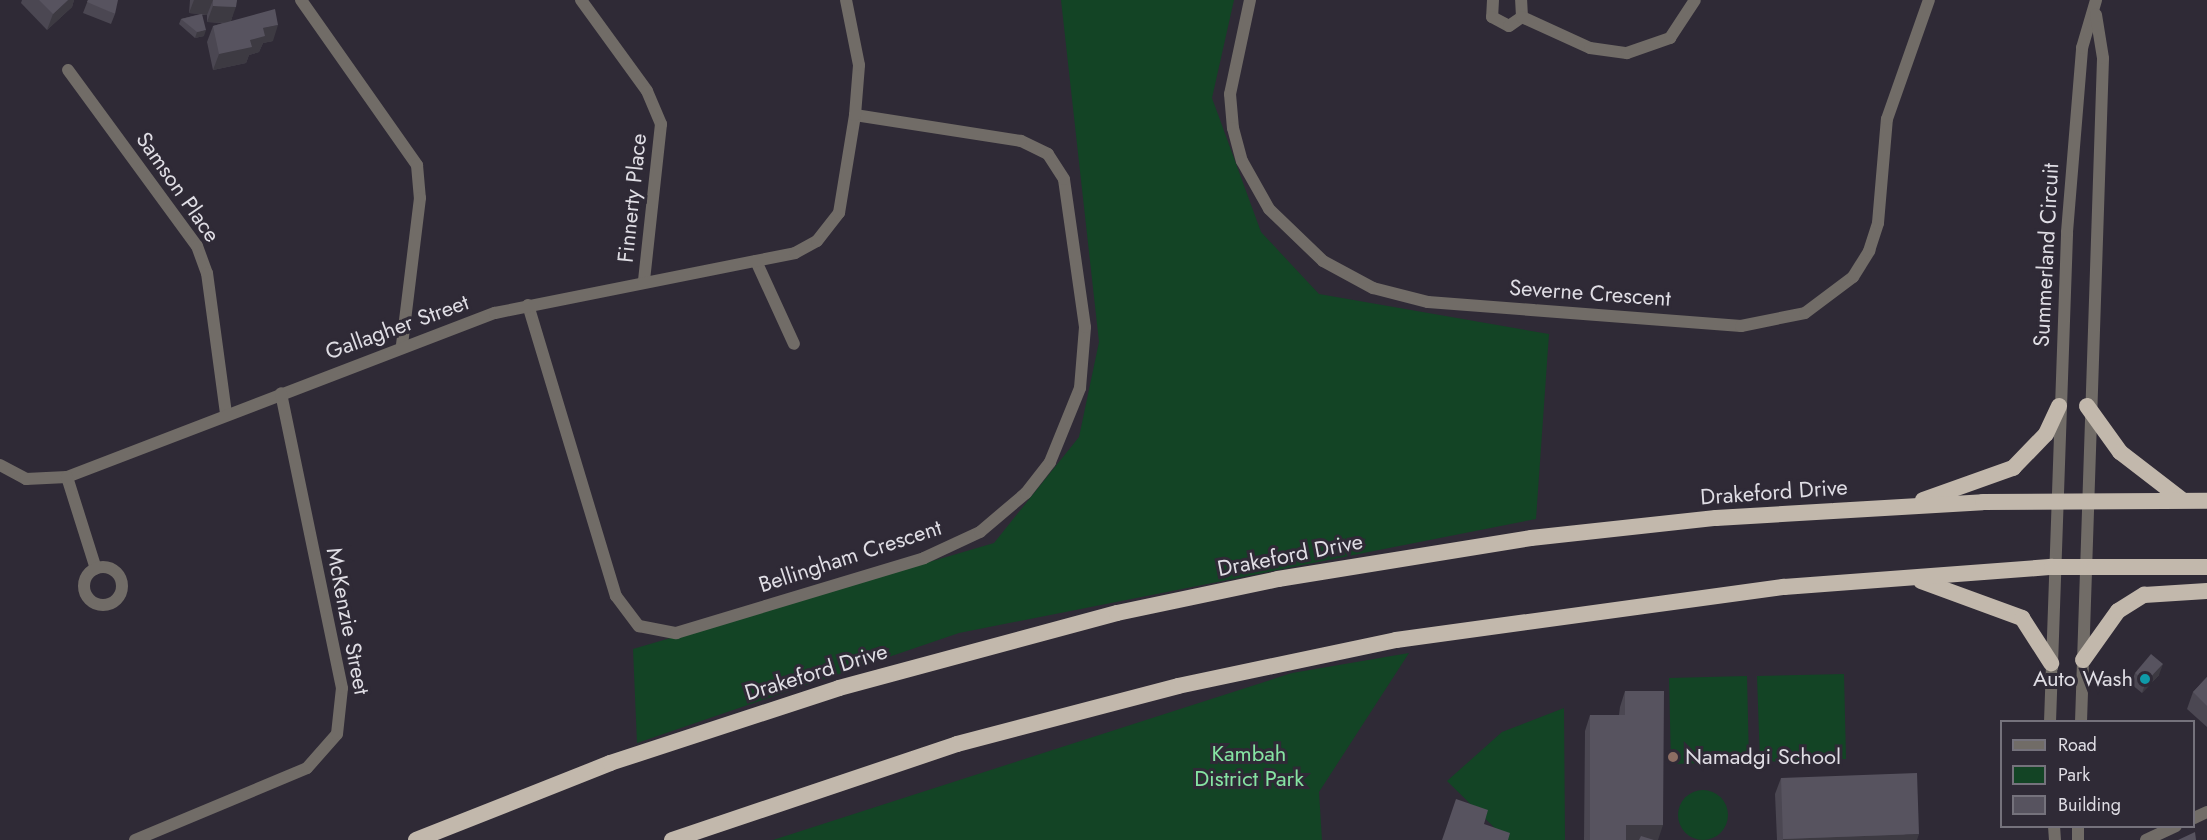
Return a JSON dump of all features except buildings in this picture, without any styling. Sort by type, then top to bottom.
[{"type":"highway","points":[[1908,506],[2013,468],[2046,434],[2059,406]]},
{"type":"highway","points":[[2088,406],[2120,452],[2183,500]]},
{"type":"highway","name":"Drakeford Drive","points":[[416,840],[723,724],[955,654],[1117,613],[1278,579],[1531,538],[1716,518],[1908,506],[2058,501],[2207,501]]},
{"type":"highway","points":[[672,840],[957,744],[1287,662],[1654,601],[2052,567],[2207,567]]},
{"type":"highway","points":[[1913,578],[2022,618],[2050,663]]},
{"type":"highway","points":[[2083,660],[2118,610],[2144,595],[2207,591]]},
{"type":"street","points":[[301,0],[417,165],[420,198],[402,345]]},
{"type":"street","name":"Finnerty Place","points":[[580,0],[647,91],[661,124],[644,281]]},
{"type":"street","name":"Gallagher Street","points":[[0,465],[26,479],[67,477],[402,345],[528,305],[795,253],[817,241],[839,213],[855,115],[859,65],[846,0]]},
{"type":"street","name":"Severne Crescent","points":[[1250,0],[1230,94],[1242,161],[1269,209],[1323,261],[1374,288],[1428,302],[1741,326],[1774,323],[1822,303],[1853,277],[1869,251],[1878,223],[1887,119],[1929,0]]},
{"type":"street","points":[[1493,0],[1492,17],[1499,24],[1509,26],[1522,17]]},
{"type":"street","points":[[1521,0],[1522,17]]},
{"type":"street","points":[[1522,17],[1590,48],[1627,53],[1670,38],[1695,0]]},
{"type":"street","name":"Summerland Circuit","points":[[2081,720],[2088,406],[2103,58],[2096,0]]},
{"type":"street","name":"Summerland Circuit","points":[[2050,720],[2052,567],[2058,501],[2059,406],[2082,48],[2096,15]]},
{"type":"street","name":"Samson Place","points":[[68,70],[197,246],[207,273],[226,414]]},
{"type":"street","name":"Bellingham Crescent","points":[[528,305],[616,596],[639,626],[676,633],[924,558],[980,532],[1026,493],[1050,462],[1080,388],[1085,327],[1064,179],[1048,154],[1021,141],[855,115]]},
{"type":"street","points":[[756,261],[794,344]]},
{"type":"street","name":"McKenzie Street","points":[[135,840],[308,768],[337,734],[342,688],[281,393]]},
{"type":"street","points":[[67,477],[96,569]]},
{"type":"street","points":[[2146,840],[2172,828]]},
{"type":"green space","points":[[1061,0],[1234,0],[1212,98],[1261,232],[1319,294],[1549,334],[1536,519],[959,633],[637,743],[633,649],[994,543],[1079,437],[1099,342]]},
{"type":"green space","name":"Kambah District Park","points":[[1409,653],[1319,792],[1322,840],[773,840],[1292,673]]},
{"type":"green space","points":[[1844,674],[1846,759],[1760,762],[1757,676]]},
{"type":"green space","points":[[1747,676],[1749,762],[1671,764],[1669,678]]},
{"type":"green space","points":[[1564,708],[1565,840],[1507,840],[1447,781],[1502,732]]},
{"type":"green space","points":[[1698,790],[1708,790],[1721,797],[1728,810],[1728,820],[1721,833],[1708,840],[1698,840],[1689,836],[1682,829],[1678,820],[1678,810],[1682,801],[1689,794]]},
{"type":"place","name":"Auto Wash","points":[[2145,679]]},
{"type":"place","name":"Namadgi School","points":[[1673,757]]}]
